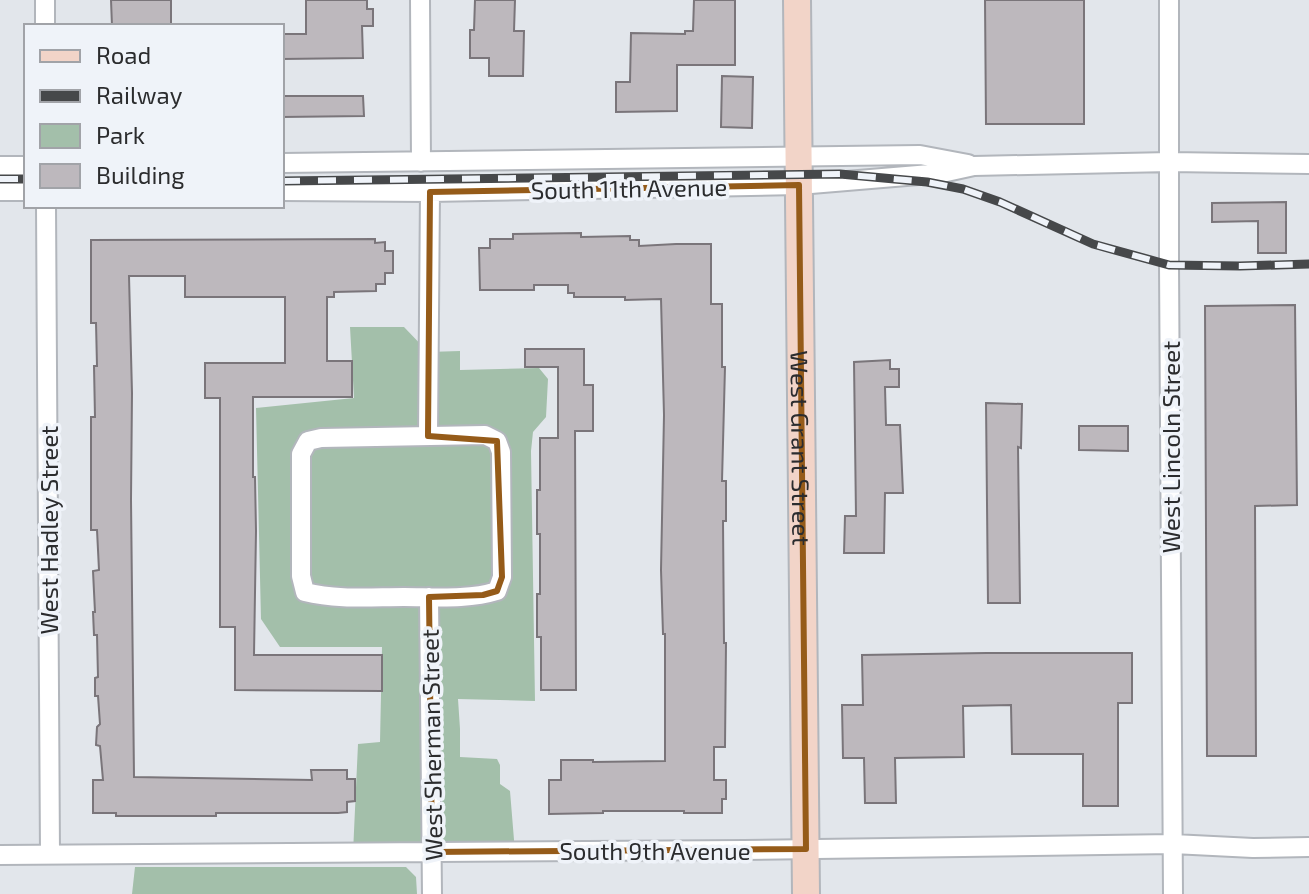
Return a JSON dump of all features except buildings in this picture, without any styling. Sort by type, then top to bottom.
[{"type":"main road","name":"West Grant Street","points":[[797,0],[806,894]]},
{"type":"street","points":[[45,0],[45,24]]},
{"type":"street","points":[[420,0],[421,162]]},
{"type":"street","name":"West Lincoln Street","points":[[1169,0],[1173,894]]},
{"type":"street","name":"South 11th Avenue","points":[[284,163],[920,155],[974,166]]},
{"type":"street","name":"South 11th Avenue","points":[[284,191],[430,192],[799,185],[942,173],[974,166],[1170,162],[1309,164]]},
{"type":"street","points":[[0,166],[24,166]]},
{"type":"street","points":[[0,191],[24,191]]},
{"type":"street","points":[[428,436],[430,192]]},
{"type":"street","name":"West Hadley Street","points":[[46,208],[50,854]]},
{"type":"street","name":"West Sherman Street","points":[[485,435],[497,441],[501,452],[502,577],[497,591],[483,595],[429,597],[323,597],[305,592],[301,576],[301,454],[308,441],[321,438],[428,436],[485,435]]},
{"type":"street","name":"West Sherman Street","points":[[429,597],[432,894]]},
{"type":"street","name":"South 9th Avenue","points":[[0,855],[1173,844],[1309,847]]},
{"type":"highlighted area","points":[[799,185],[806,849],[432,852],[429,597],[483,595],[497,591],[502,577],[497,441],[428,436],[430,192]]},
{"type":"green space","points":[[350,327],[404,327],[428,352],[460,351],[460,370],[539,368],[548,379],[546,417],[533,432],[531,451],[535,701],[458,699],[460,757],[497,759],[500,784],[510,791],[515,852],[353,853],[358,744],[380,742],[382,647],[280,647],[261,619],[256,408],[354,398]]},
{"type":"green space","points":[[135,867],[406,867],[416,877],[417,894],[132,894]]},
{"type":"railway","points":[[284,181],[840,174],[927,182],[963,189],[1000,202],[1093,244],[1169,265],[1309,264]]},
{"type":"railway","points":[[0,179],[24,179]]}]
